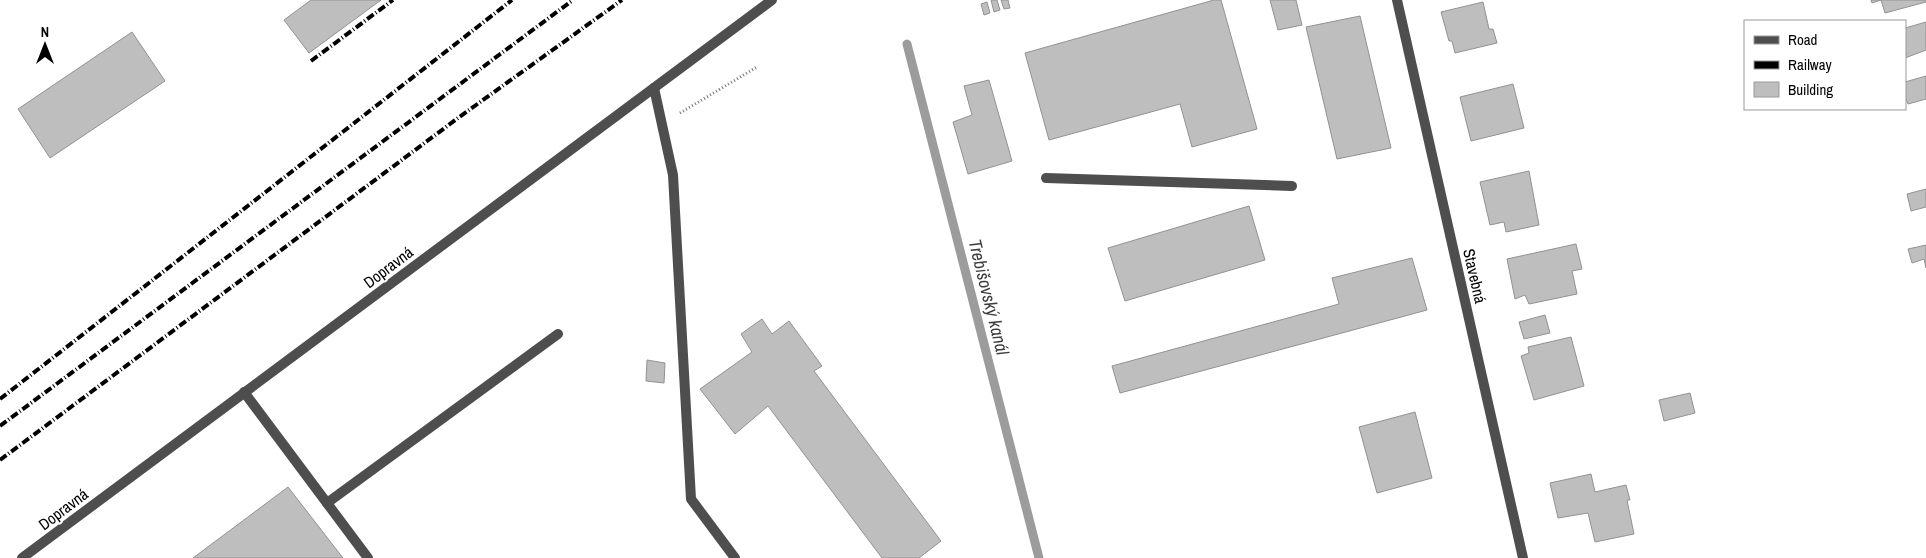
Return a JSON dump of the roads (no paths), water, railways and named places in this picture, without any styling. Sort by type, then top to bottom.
[{"type":"street","name":"Dopravná","points":[[22,558],[772,0]]},
{"type":"street","name":"Stavebná","points":[[1396,0],[1523,558]]},
{"type":"street","points":[[654,88],[674,175],[691,498],[735,558]]},
{"type":"street","points":[[1046,178],[1292,186]]},
{"type":"street","points":[[327,503],[558,334]]},
{"type":"street","points":[[244,392],[368,558]]},
{"type":"waterway","name":"Trebišovský kanál","points":[[907,44],[1039,558]]},
{"type":"railway","points":[[311,61],[393,0]]},
{"type":"railway","points":[[0,399],[512,0]]},
{"type":"railway","points":[[0,426],[573,0]]},
{"type":"railway","points":[[0,460],[458,118],[622,0]]}]
